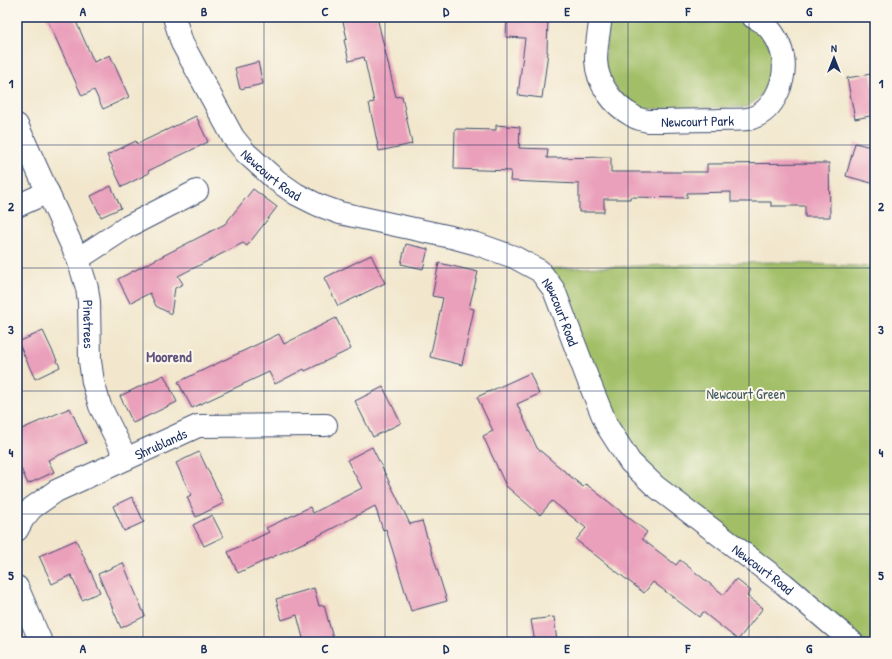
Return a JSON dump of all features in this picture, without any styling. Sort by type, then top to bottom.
[{"type":"street","name":"Newcourt Road","points":[[174,17],[182,43],[233,137],[246,153],[276,180],[296,194],[318,205],[340,213],[477,244],[514,257],[540,272],[554,290],[587,377],[608,426],[630,462],[655,486],[784,584],[852,642]]},
{"type":"street","name":"Newcourt Park","points":[[601,17],[596,61],[602,84],[616,103],[634,117],[648,121],[752,118],[763,111],[772,102],[779,91],[783,78],[784,64],[782,51],[776,38],[768,27],[753,17]]},
{"type":"street","name":"Pinetrees","points":[[17,125],[78,259],[89,302],[90,361],[93,382],[100,406],[126,458]]},
{"type":"street","points":[[78,259],[127,227],[197,191]]},
{"type":"street","points":[[17,206],[48,192]]},
{"type":"street","name":"Shrublands","points":[[17,530],[23,519],[32,508],[56,491],[198,426],[326,425]]},
{"type":"street","points":[[17,587],[41,642]]},
{"type":"green space","points":[[609,17],[731,17],[754,28],[765,38],[773,58],[772,77],[768,86],[762,93],[755,101],[746,107],[644,109],[632,104],[622,97],[604,69]]},
{"type":"green space","name":"Newcourt Green","points":[[772,262],[875,267],[875,642],[852,642],[630,462],[536,269]]},
{"type":"building","points":[[46,17],[74,17],[94,62],[110,55],[129,97],[103,109],[94,90],[82,96]]},
{"type":"building","points":[[342,17],[377,17],[396,97],[402,96],[412,144],[379,151],[369,103],[374,102],[364,57],[349,61],[344,40],[347,39]]},
{"type":"building","points":[[507,17],[548,17],[548,52],[542,98],[518,95],[525,38],[506,37]]},
{"type":"building","points":[[258,62],[263,84],[240,89],[235,68]]},
{"type":"building","points":[[871,74],[875,96],[875,115],[855,119],[847,78]]},
{"type":"building","points":[[196,116],[208,142],[148,171],[149,173],[122,187],[107,155],[136,141],[137,144]]},
{"type":"building","points":[[496,125],[520,127],[519,148],[548,149],[547,158],[611,157],[611,172],[707,172],[707,164],[829,163],[830,217],[805,217],[805,206],[771,206],[771,202],[731,202],[731,192],[687,193],[687,198],[630,197],[630,199],[604,199],[604,212],[579,212],[579,184],[510,181],[511,171],[454,169],[455,129],[496,130]]},
{"type":"building","points":[[855,143],[875,148],[875,184],[846,176]]},
{"type":"building","points":[[111,186],[121,208],[101,217],[91,196]]},
{"type":"building","points":[[253,189],[277,207],[247,246],[243,243],[178,276],[183,284],[175,288],[171,314],[156,306],[150,293],[130,303],[118,279],[225,224]]},
{"type":"building","points":[[406,244],[428,249],[423,269],[401,264]]},
{"type":"building","points":[[371,255],[385,283],[338,306],[324,278]]},
{"type":"building","points":[[439,263],[478,272],[469,308],[474,309],[462,365],[430,357],[443,298],[432,296]]},
{"type":"building","points":[[336,318],[351,349],[305,371],[304,369],[275,384],[269,372],[192,408],[178,382],[279,334],[284,344]]},
{"type":"building","points":[[43,331],[60,367],[35,379],[18,342]]},
{"type":"building","points":[[530,373],[539,394],[517,404],[537,448],[583,487],[586,484],[647,532],[642,539],[676,565],[680,560],[724,595],[736,579],[751,591],[747,596],[763,608],[738,640],[703,612],[699,617],[653,582],[644,593],[576,540],[586,528],[552,501],[540,515],[506,486],[483,436],[493,431],[477,397]]},
{"type":"building","points":[[164,375],[177,402],[133,423],[120,396]]},
{"type":"building","points":[[383,387],[401,423],[373,437],[355,401]]},
{"type":"building","points":[[70,408],[86,443],[48,460],[54,472],[28,484],[17,460],[17,431]]},
{"type":"building","points":[[372,447],[410,524],[422,521],[447,601],[411,611],[386,529],[383,530],[375,506],[316,537],[238,573],[228,552],[269,532],[266,528],[310,507],[313,513],[362,488],[347,460]]},
{"type":"building","points":[[199,452],[224,503],[196,517],[187,497],[191,495],[176,463]]},
{"type":"building","points":[[132,497],[144,522],[124,531],[113,506]]},
{"type":"building","points":[[212,515],[223,537],[204,546],[193,525]]},
{"type":"building","points":[[76,540],[100,592],[82,600],[71,575],[52,584],[39,556]]},
{"type":"building","points":[[123,563],[145,616],[121,628],[98,574]]},
{"type":"building","points":[[314,588],[319,606],[324,605],[334,642],[304,642],[297,615],[282,620],[276,599]]},
{"type":"building","points":[[554,617],[557,642],[535,642],[531,620]]},
{"type":"district","name":"Moorend","points":[[169,356]]}]
